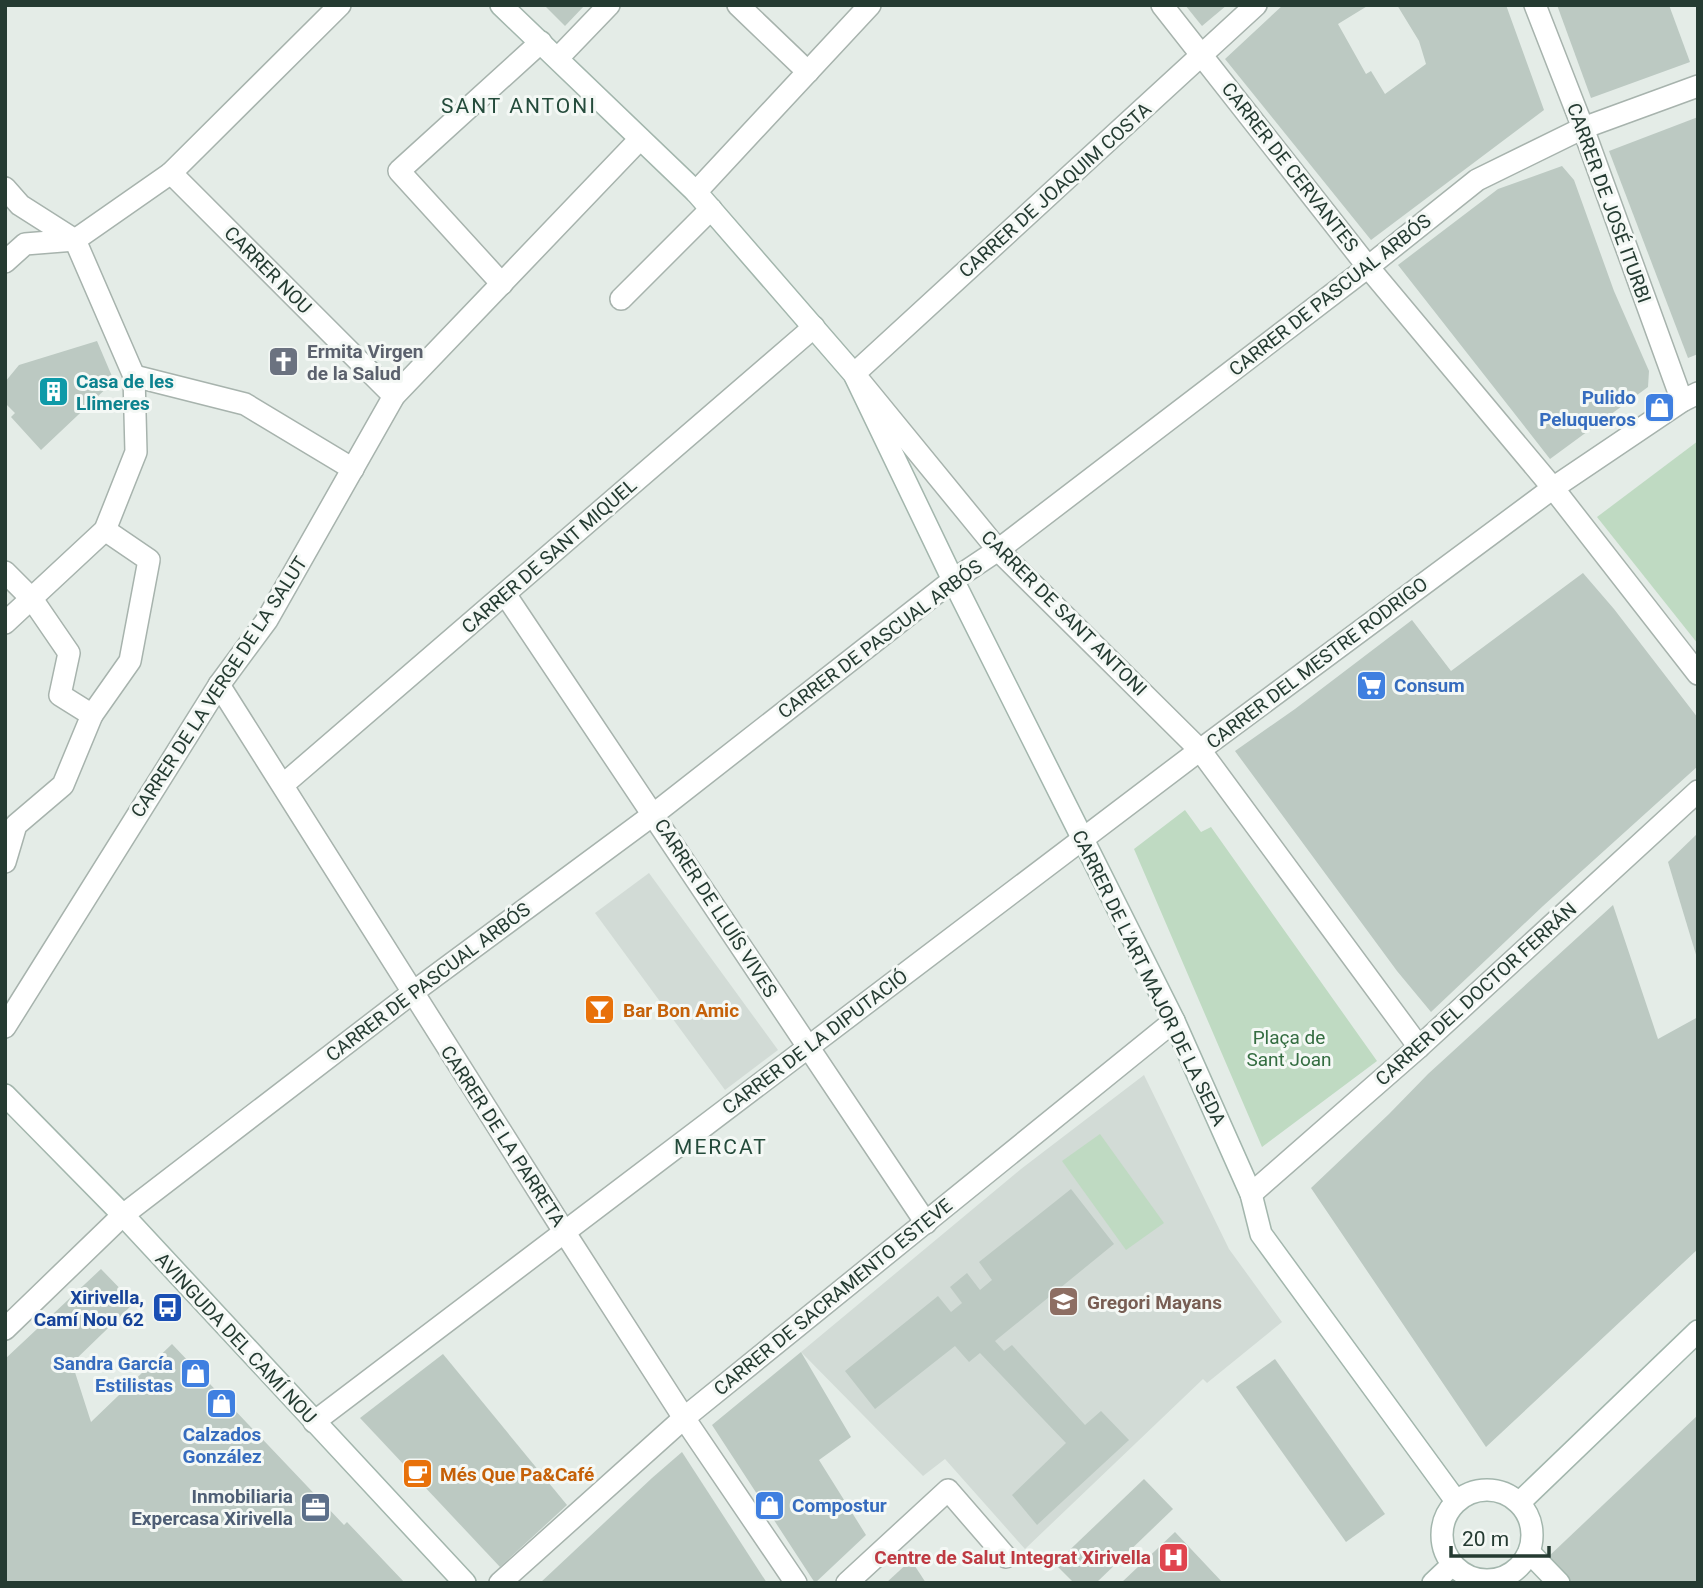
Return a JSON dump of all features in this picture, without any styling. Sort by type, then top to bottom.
[{"type":"street","points":[[5,262],[25,244],[75,240],[171,173],[340,5]]},
{"type":"street","name":"CARRER DE SANT ANTONI","points":[[501,5],[696,192],[854,374],[998,550],[1200,750]]},
{"type":"street","points":[[558,58],[609,5]]},
{"type":"street","points":[[738,5],[808,72]]},
{"type":"street","points":[[696,192],[870,5]]},
{"type":"street","name":"CARRER DE CERVANTES","points":[[1162,5],[1368,267],[1553,488],[1698,674]]},
{"type":"street","name":"CARRER DE JOAQUIM COSTA","points":[[854,374],[1256,5]]},
{"type":"street","name":"CARRER DE JOSÉ ITURBI","points":[[1535,5],[1690,397]]},
{"type":"street","points":[[502,284],[399,171],[541,42]]},
{"type":"street","name":"CARRER DE PASCUAL ARBÓS","points":[[5,1329],[123,1216],[412,993],[654,814],[953,580],[998,550],[1368,267],[1477,180],[1583,128],[1698,86]]},
{"type":"street","name":"CARRER DE LA VERGE DE LA SALUT","points":[[5,1027],[219,685],[267,620],[394,396],[640,139]]},
{"type":"street","name":"CARRER NOU","points":[[171,173],[394,396]]},
{"type":"street","points":[[5,188],[20,205],[75,240],[134,376],[136,452],[106,530],[5,623]]},
{"type":"street","points":[[621,299],[711,209]]},
{"type":"street","name":"CARRER DE SANT MIQUEL","points":[[284,784],[814,327]]},
{"type":"street","name":"CARRER DE SANT ANTONI","points":[[854,374],[953,580]]},
{"type":"street","points":[[134,376],[245,404],[353,469]]},
{"type":"street","name":"CARRER DEL MESTRE RODRIGO","points":[[1082,840],[1553,488],[1690,397]]},
{"type":"street","points":[[5,862],[16,825],[63,785],[92,715],[130,661],[149,560],[106,530]]},
{"type":"street","points":[[5,572],[32,599],[69,653],[60,695],[92,715]]},
{"type":"street","name":"CARRER DE L'ART MAJOR DE LA SEDA","points":[[953,580],[1174,1021],[1251,1194],[1261,1234],[1457,1501]]},
{"type":"street","name":"CARRER DE LLUÍS VIVES","points":[[505,594],[926,1223]]},
{"type":"street","name":"CARRER DE LA PARRETA","points":[[219,685],[284,784],[412,993],[565,1233],[684,1418],[796,1583]]},
{"type":"street","points":[[1200,750],[1419,1047]]},
{"type":"street","name":"CARRER DEL DOCTOR FERRÁN","points":[[1251,1194],[1419,1047],[1698,791]]},
{"type":"street","name":"CARRER DE LA DIPUTACIÓ","points":[[314,1422],[1082,840]]},
{"type":"street","name":"CARRER DE SACRAMENTO ESTEVE","points":[[500,1583],[684,1418],[1174,1021]]},
{"type":"street","name":"AVINGUDA DEL CAMÍ NOU","points":[[5,1095],[123,1216],[465,1583]]},
{"type":"street","points":[[1519,1503],[1698,1331]]},
{"type":"street","points":[[847,1583],[948,1490],[1006,1557]]},
{"type":"street","points":[[1495,1490],[1519,1503],[1527,1514],[1532,1540],[1529,1552],[1514,1572],[1493,1582],[1474,1579],[1452,1564],[1441,1539],[1442,1525],[1457,1501],[1468,1494],[1495,1490]]},
{"type":"street","points":[[1529,1552],[1559,1583]]},
{"type":"street","points":[[1433,1583],[1452,1564]]},
{"type":"shaded area","points":[[649,873],[778,1050],[725,1090],[595,913]]},
{"type":"shaded area","name":"Gregori Mayans","points":[[1144,1075],[1229,1249],[1282,1322],[1207,1383],[1203,1379],[1025,1549],[945,1459],[923,1476],[801,1352],[1021,1169]]},
{"type":"green space","points":[[1698,441],[1698,644],[1597,517]]},
{"type":"green space","name":"Plaça de Sant Joan","points":[[1185,810],[1201,832],[1211,827],[1377,1061],[1262,1147],[1134,849]]},
{"type":"green space","points":[[1100,1134],[1164,1223],[1126,1250],[1062,1161]]},
{"type":"building","points":[[544,5],[585,5],[565,26]]},
{"type":"building","points":[[1185,5],[1227,5],[1202,26]]},
{"type":"building","points":[[1283,5],[1369,5],[1338,24],[1366,74],[1371,71],[1385,94],[1426,64],[1419,41],[1397,5],[1506,5],[1544,110],[1371,240],[1225,59]]},
{"type":"building","points":[[1557,5],[1669,5],[1690,62],[1591,98]]},
{"type":"building","points":[[1698,117],[1698,354],[1688,358],[1609,151]]},
{"type":"building","points":[[1562,166],[1574,180],[1614,291],[1649,371],[1648,387],[1550,459],[1398,265],[1498,189]]},
{"type":"building","name":"Casa de les Llimeres","points":[[97,341],[114,381],[41,450],[11,417],[15,413],[5,403],[5,382],[19,365]]},
{"type":"building","points":[[1583,573],[1698,718],[1698,766],[1431,1012],[1397,971],[1235,751],[1412,620],[1451,671]]},
{"type":"building","points":[[1698,833],[1698,958],[1697,958],[1668,862]]},
{"type":"building","points":[[1613,905],[1658,1039],[1698,1017],[1698,1249],[1486,1447],[1311,1188],[1428,1074]]},
{"type":"building","points":[[1071,1189],[1114,1244],[995,1341],[1004,1351],[1012,1345],[1085,1425],[1101,1411],[1129,1440],[1037,1525],[1012,1495],[1066,1443],[980,1353],[969,1362],[955,1346],[875,1409],[845,1371],[938,1296],[951,1312],[962,1303],[950,1287],[967,1273],[980,1290],[992,1280],[979,1262]]},
{"type":"building","points":[[101,1269],[134,1303],[72,1363],[91,1422],[172,1344],[344,1525],[347,1522],[405,1583],[6,1583],[5,1359]]},
{"type":"building","points":[[801,1352],[851,1437],[819,1460],[866,1535],[815,1583],[712,1425]]},
{"type":"building","points":[[443,1354],[567,1505],[500,1567],[360,1418]]},
{"type":"building","points":[[1275,1359],[1385,1514],[1346,1542],[1236,1387]]},
{"type":"building","points":[[1698,1415],[1698,1583],[1572,1583],[1547,1558]]},
{"type":"building","points":[[682,1452],[767,1583],[540,1583],[652,1478]]},
{"type":"building","points":[[1144,1479],[1173,1509],[1096,1583],[1074,1583],[1055,1564]]},
{"type":"building","name":"Centre de Salut Integrat Xirivella","points":[[1175,1532],[1223,1583],[1121,1583]]},
{"type":"building","points":[[911,1560],[926,1583],[886,1583]]},
{"type":"place","name":"Ermita Virgen de la Salud","points":[[284,362]]},
{"type":"place","name":"Casa de les Llimeres","points":[[53,392]]},
{"type":"place","name":"Pulido Peluqueros","points":[[1659,408]]},
{"type":"place","name":"Consum","points":[[1371,685]]},
{"type":"place","name":"Bar Bon Amic","points":[[600,1010]]},
{"type":"place","name":"Gregori Mayans","points":[[1064,1302]]},
{"type":"place","name":"Xirivella, Camí Nou 62","points":[[167,1308]]},
{"type":"place","name":"Sandra García Estilistas","points":[[196,1374]]},
{"type":"place","name":"Calzados González","points":[[222,1403]]},
{"type":"place","name":"Més Que Pa&Café","points":[[417,1474]]},
{"type":"place","name":"Compostur","points":[[769,1505]]},
{"type":"place","name":"Inmobiliaria Expercasa Xirivella","points":[[316,1507]]},
{"type":"place","name":"Centre de Salut Integrat Xirivella","points":[[1174,1557]]},
{"type":"district","name":"SANT ANTONI","points":[[519,106]]},
{"type":"district","name":"MERCAT","points":[[721,1147]]}]
